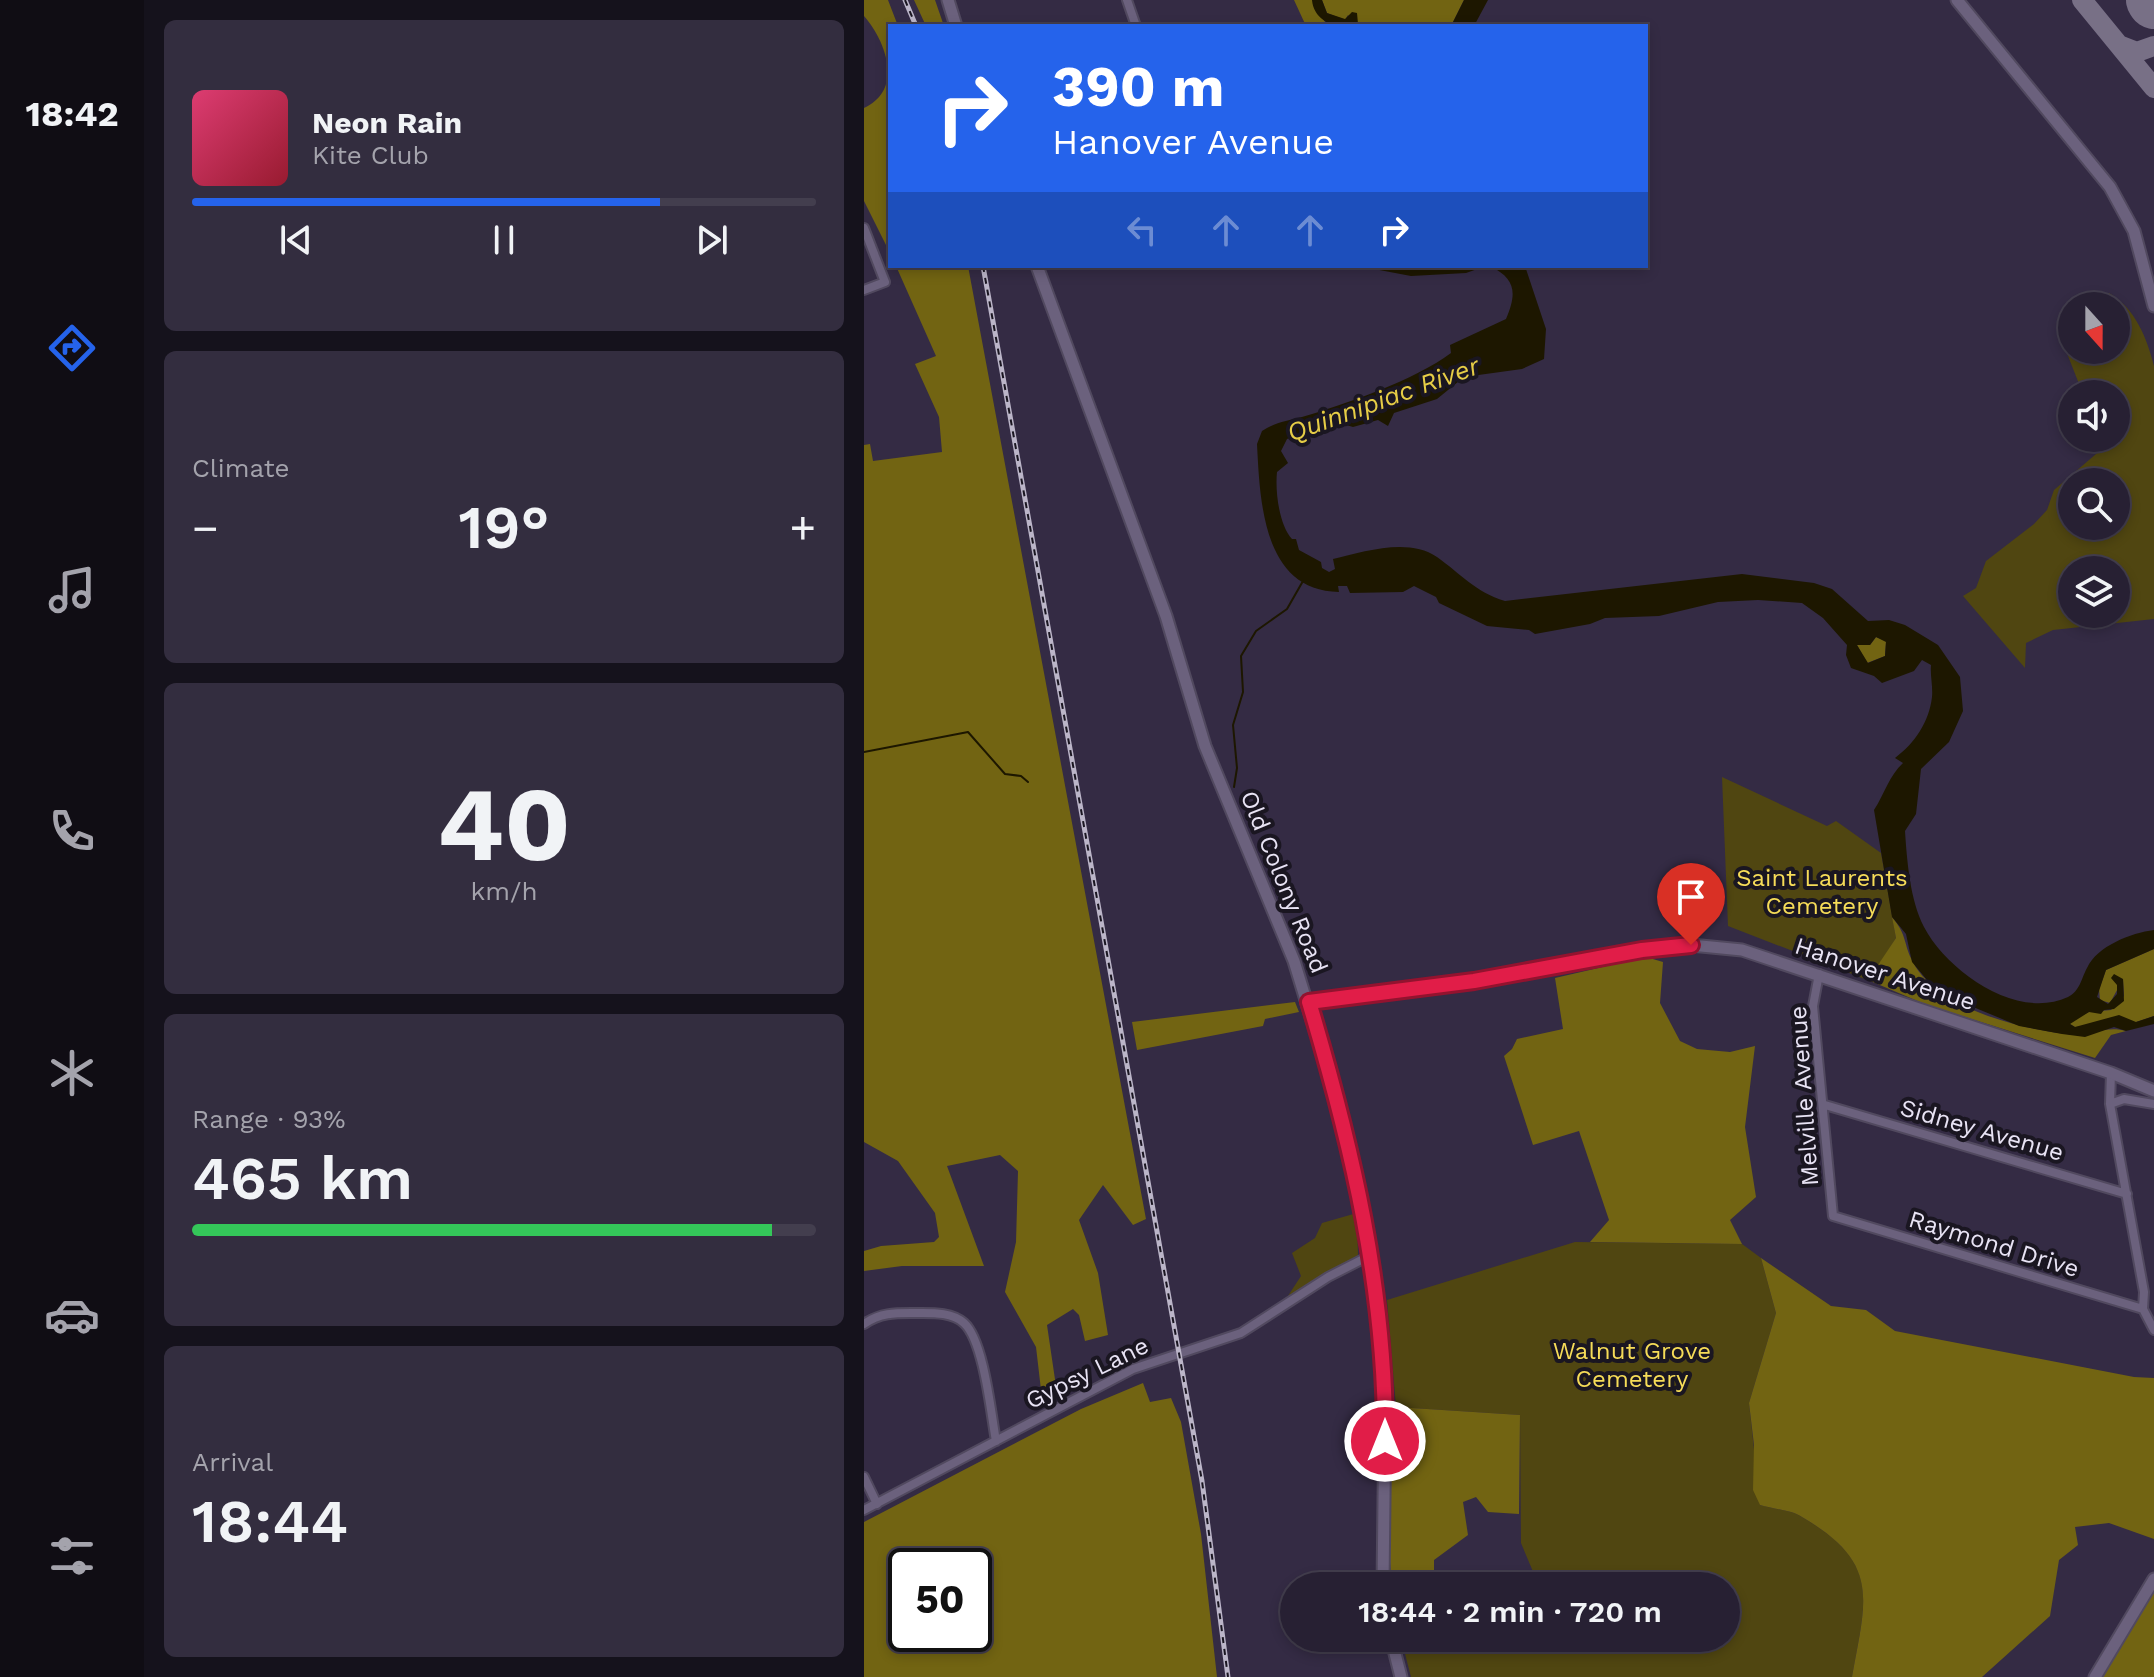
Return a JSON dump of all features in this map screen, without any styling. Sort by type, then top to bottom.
[{"type":"main road","points":[[948,0],[955,24]]},
{"type":"main road","points":[[1957,0],[2110,187],[2134,231],[2154,306]]},
{"type":"main road","name":"Old Colony Road","points":[[1038,268],[1166,616],[1205,746],[1272,901],[1309,1002],[1353,1163],[1371,1255],[1384,1383],[1383,1572]]},
{"type":"main road","name":"Hanover Avenue","points":[[1309,1002],[1474,981],[1642,950],[1691,945],[1742,950],[2111,1073],[2154,1091]]},
{"type":"main road","points":[[2095,1677],[2154,1579]]},
{"type":"main road","points":[[1395,1652],[1401,1677]]},
{"type":"street","points":[[1127,0],[1135,24]]},
{"type":"street","points":[[864,228],[885,282],[864,290]]},
{"type":"street","name":"Melville Avenue","points":[[1819,974],[1813,1006],[1825,1105],[1833,1216]]},
{"type":"street","points":[[2111,1073],[2110,1104],[2144,1292],[2143,1309],[2154,1330]]},
{"type":"street","points":[[2110,1104],[2124,1099],[2154,1104]]},
{"type":"street","name":"Sidney Avenue","points":[[1825,1105],[2127,1194]]},
{"type":"street","name":"Raymond Drive","points":[[1833,1216],[2143,1309]]},
{"type":"street","name":"Gypsy Lane","points":[[864,1510],[1133,1369],[1241,1333],[1328,1277],[1371,1255]]},
{"type":"street","points":[[864,1324],[891,1313],[934,1313],[963,1322],[974,1335],[996,1441]]},
{"type":"street","points":[[864,1477],[877,1504]]},
{"type":"green space","points":[[2130,312],[2144,335],[2154,366],[2154,619],[2130,622],[2130,556],[2058,556],[2058,628],[2071,628],[2053,630],[2026,643],[2025,668],[1963,596],[1976,588],[1986,561],[2034,524],[2047,510],[2058,487],[2058,540],[2130,540],[2130,468],[2080,468],[2098,452],[2130,452],[2130,380],[2077,380],[2071,364],[2130,364]]},
{"type":"green space","name":"Saint Laurents Cemetery","points":[[1722,777],[1827,826],[1836,821],[1881,853],[1896,938],[1870,981],[1728,926]]},
{"type":"green space","points":[[1357,1213],[1358,1255],[1286,1299],[1301,1276],[1292,1253],[1315,1238],[1322,1223]]},
{"type":"green space","name":"Walnut Grove Cemetery","points":[[1575,1242],[1742,1244],[1761,1258],[1776,1313],[1749,1403],[1760,1505],[1802,1517],[1845,1550],[1856,1567],[1862,1585],[1863,1604],[1852,1677],[1411,1677],[1405,1652],[1740,1652],[1740,1572],[1533,1572],[1521,1543],[1520,1415],[1396,1407],[1387,1300]]},
{"type":"shaded area","points":[[864,0],[888,0],[897,24],[888,24],[888,249],[864,201],[864,108],[884,90],[887,65],[879,38],[864,16]]},
{"type":"shaded area","points":[[914,0],[935,0],[943,24],[925,24]]},
{"type":"shaded area","points":[[1294,0],[1312,0],[1325,22],[1332,24],[1305,24]]},
{"type":"shaded area","points":[[1322,0],[1464,0],[1452,24],[1355,24],[1348,15],[1345,20],[1327,13]]},
{"type":"shaded area","points":[[897,268],[968,268],[1146,1219],[1133,1225],[1103,1185],[1079,1220],[1098,1273],[1108,1335],[1085,1341],[1079,1315],[1073,1309],[1047,1325],[1057,1393],[1055,1402],[1043,1407],[1036,1347],[1005,1292],[1016,1242],[1018,1171],[1000,1155],[947,1166],[984,1266],[902,1266],[864,1271],[864,1251],[881,1246],[934,1242],[939,1237],[935,1213],[898,1161],[864,1142],[864,445],[870,444],[873,461],[942,452],[939,417],[915,364],[936,356]]},
{"type":"shaded area","points":[[1876,637],[1886,641],[1885,656],[1867,663],[1857,645],[1870,645]]},
{"type":"shaded area","points":[[1892,917],[1924,978],[1959,1003],[2003,1021],[2047,1031],[2074,1034],[2111,1029],[2126,1031],[2111,1035],[2095,1058],[1927,1005],[1868,980],[1896,938]]},
{"type":"shaded area","points":[[2154,949],[2154,1016],[2136,1022],[2075,1027],[2070,1024],[2089,1012],[2111,1010],[2124,996],[2123,979],[2110,1003],[2100,1000],[2099,989],[2106,970]]},
{"type":"shaded area","points":[[1646,957],[1663,962],[1660,1003],[1680,1041],[1697,1049],[1730,1052],[1755,1046],[1745,1127],[1756,1197],[1730,1220],[1742,1244],[1590,1242],[1609,1220],[1579,1131],[1533,1145],[1504,1056],[1517,1039],[1563,1029],[1555,978]]},
{"type":"shaded area","points":[[1295,1002],[1299,1012],[1265,1019],[1263,1026],[1137,1050],[1132,1022]]},
{"type":"shaded area","points":[[1761,1258],[1831,1306],[1866,1310],[1895,1331],[2134,1377],[2154,1378],[2154,1539],[2109,1523],[2075,1527],[2078,1545],[2059,1560],[2050,1616],[1982,1677],[1852,1677],[1863,1604],[1862,1585],[1856,1567],[1845,1550],[1827,1534],[1798,1515],[1760,1505],[1753,1490],[1754,1445],[1749,1403],[1776,1313]]},
{"type":"shaded area","points":[[1143,1383],[1150,1402],[1171,1398],[1181,1422],[1201,1534],[1217,1677],[864,1677],[864,1522],[1081,1409]]},
{"type":"shaded area","points":[[1396,1407],[1520,1415],[1519,1514],[1488,1512],[1476,1497],[1463,1502],[1468,1535],[1434,1560],[1434,1572],[1391,1572],[1388,1496]]},
{"type":"shaded area","points":[[2154,1587],[2154,1677],[2101,1677]]},
{"type":"water","points":[[1312,0],[1322,0],[1327,13],[1345,19],[1352,12],[1357,13],[1358,24],[1331,24],[1323,20]]},
{"type":"water","points":[[1464,0],[1488,0],[1475,24],[1452,24]]},
{"type":"water","points":[[1353,268],[1480,268],[1466,273],[1411,276],[1374,269]]},
{"type":"water","name":"Quinnipiac River","points":[[1494,268],[1526,268],[1546,329],[1544,359],[1522,369],[1464,377],[1437,399],[1394,413],[1388,426],[1378,420],[1353,427],[1333,421],[1287,439],[1281,451],[1288,463],[1277,472],[1277,498],[1284,525],[1292,539],[1296,539],[1299,550],[1321,562],[1322,568],[1329,572],[1335,569],[1333,559],[1385,548],[1413,548],[1437,557],[1477,588],[1505,601],[1742,574],[1814,583],[1832,589],[1868,621],[1889,620],[1905,625],[1938,645],[1960,677],[1963,711],[1949,742],[1921,769],[1916,814],[1905,831],[1912,893],[1924,927],[1949,960],[1986,988],[2006,997],[2048,1003],[2068,997],[2075,991],[2098,953],[2125,938],[2154,930],[2154,949],[2106,970],[2097,997],[2108,1004],[2117,994],[2117,985],[2111,978],[2114,974],[2123,979],[2124,1001],[2101,1014],[2089,1012],[2070,1024],[2075,1027],[2119,1015],[2136,1022],[2154,1016],[2154,1024],[2126,1031],[2114,1027],[2085,1037],[2019,1026],[1937,992],[1912,962],[1906,934],[1892,917],[1874,810],[1903,763],[1895,758],[1915,739],[1928,715],[1932,697],[1931,665],[1922,660],[1914,671],[1882,683],[1874,676],[1851,668],[1846,655],[1847,645],[1823,618],[1802,603],[1758,600],[1718,602],[1659,616],[1605,618],[1590,624],[1535,634],[1529,630],[1487,626],[1439,603],[1436,597],[1414,586],[1403,592],[1350,593],[1347,586],[1338,586],[1339,592],[1314,588],[1295,577],[1280,560],[1264,516],[1260,491],[1257,444],[1262,431],[1400,382],[1451,353],[1450,345],[1506,319],[1513,294],[1505,276]],"holes":[[[1876,637],[1886,642],[1885,656],[1868,663],[1857,645],[1870,645]]]},
{"type":"waterway","points":[[1234,787],[1237,768],[1233,725],[1243,692],[1241,656],[1256,631],[1287,609],[1303,581]]},
{"type":"waterway","points":[[864,752],[968,732],[1005,774],[1021,776],[1028,782]]},
{"type":"taxiway","points":[[2082,0],[2154,88]]},
{"type":"taxiway","points":[[2119,45],[2137,52],[2154,46]]},
{"type":"railway","points":[[905,0],[915,24]]},
{"type":"railway","points":[[983,268],[1202,1481],[1228,1677]]},
{"type":"route","points":[[1385,1441],[1376,1283],[1353,1163],[1309,1002],[1474,981],[1642,950],[1691,945]]}]
